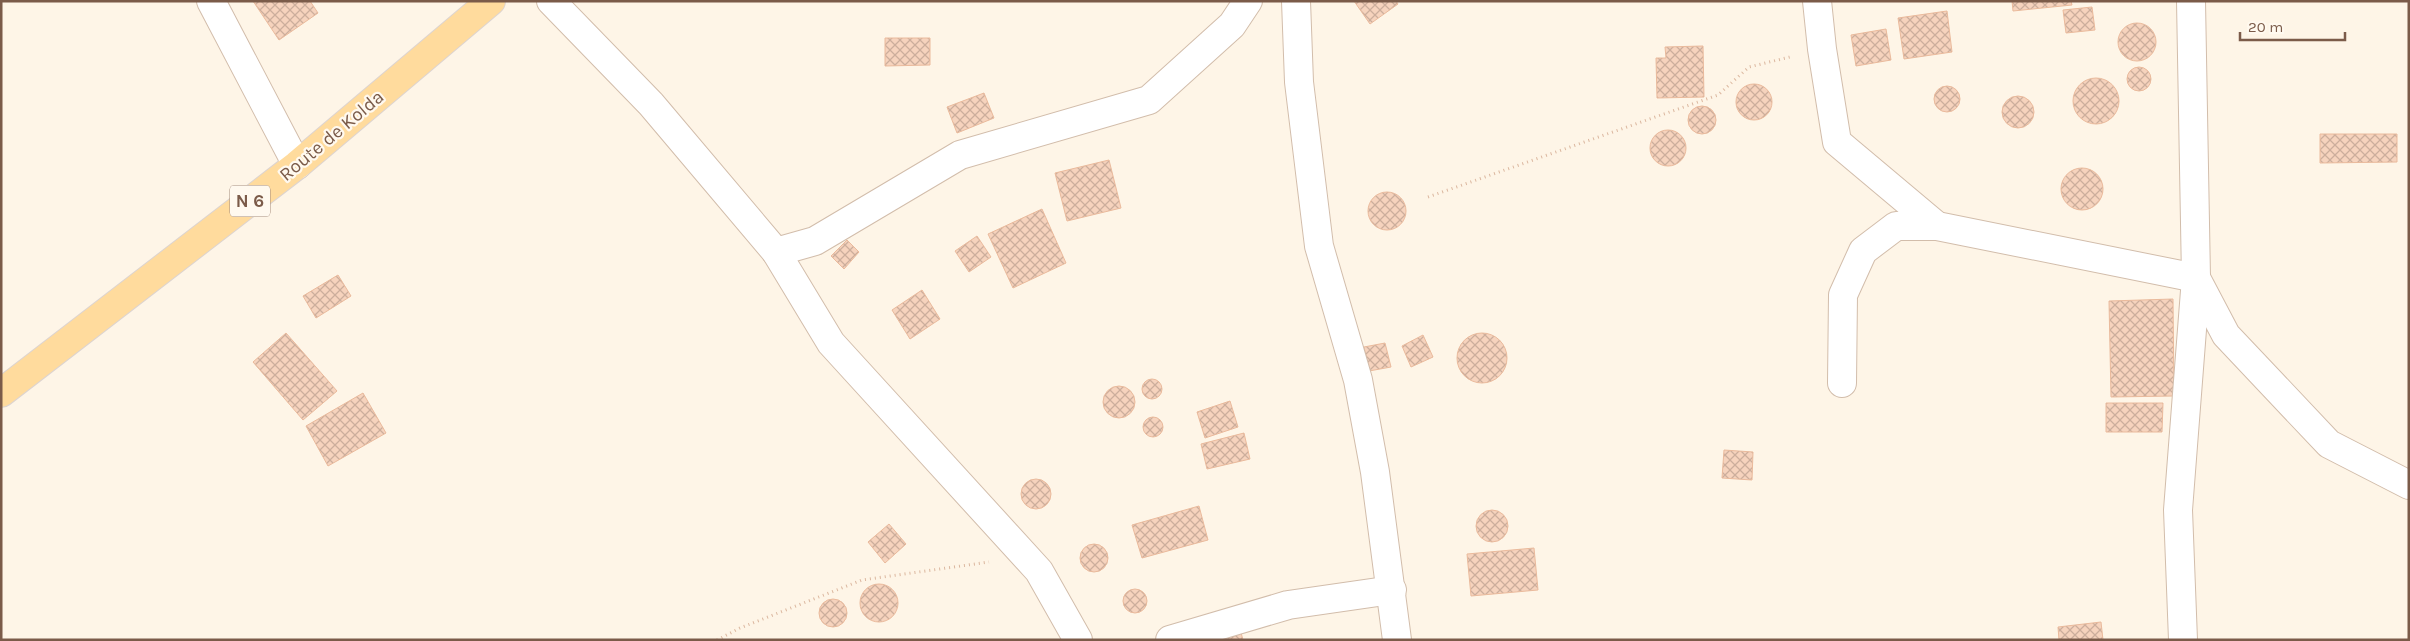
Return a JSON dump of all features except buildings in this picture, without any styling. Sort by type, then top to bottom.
[{"type":"main road","name":"Route de Kolda","points":[[1,393],[297,165],[492,1]]},
{"type":"street","points":[[211,1],[297,165]]},
{"type":"street","points":[[550,1],[651,104],[776,252],[830,343],[1039,571],[1078,640]]},
{"type":"street","points":[[776,252],[815,241],[960,154],[1149,100],[1232,25],[1248,1]]},
{"type":"street","points":[[1296,1],[1299,82],[1319,246],[1358,380],[1375,472],[1398,640]]},
{"type":"street","points":[[1817,1],[1822,49],[1837,142],[1937,226]]},
{"type":"street","points":[[2182,640],[2178,510],[2196,278],[2191,1]]},
{"type":"street","points":[[1842,383],[1844,295],[1862,251],[1896,226],[1937,226],[2196,278]]},
{"type":"street","points":[[2196,278],[2226,335],[2329,444],[2409,485]]},
{"type":"street","points":[[1170,640],[1288,605],[1392,590]]},
{"type":"path","points":[[1428,197],[1718,95],[1749,66],[1822,49]]},
{"type":"path","points":[[717,640],[740,628],[862,580],[993,562]]}]
